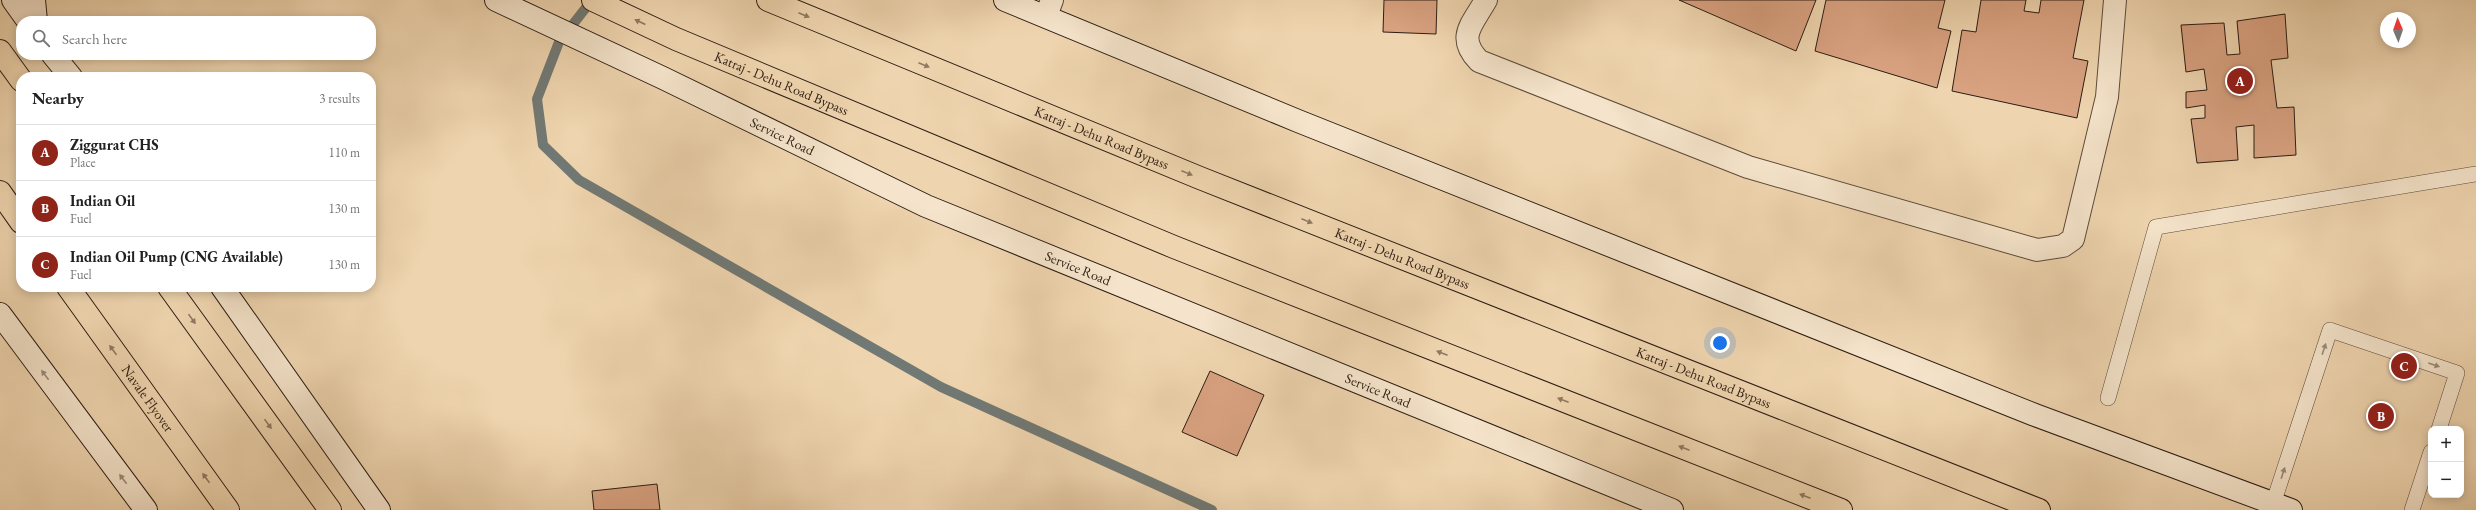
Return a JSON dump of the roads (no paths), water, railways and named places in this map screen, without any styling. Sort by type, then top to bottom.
[{"type":"highway","name":"Katraj - Dehu Road Bypass","points":[[593,0],[676,39],[1182,250],[1841,510]]},
{"type":"highway","name":"Katraj - Dehu Road Bypass","points":[[768,0],[1200,178],[2039,510]]},
{"type":"highway","points":[[0,51],[16,73]]},
{"type":"highway","points":[[0,192],[16,215]]},
{"type":"highway","name":"Navale Flyover","points":[[72,292],[228,510]]},
{"type":"highway","points":[[174,292],[330,510]]},
{"type":"street","points":[[13,0],[24,16]]},
{"type":"street","points":[[34,0],[36,16]]},
{"type":"street","name":"Service Road","points":[[496,0],[663,78],[926,206],[1672,510]]},
{"type":"street","points":[[1005,0],[1049,8],[1298,121],[2027,412],[2279,508]]},
{"type":"street","points":[[1486,0],[1466,34],[1468,50],[1479,61],[1748,167],[2036,250],[2062,246],[2073,239],[2108,97],[2115,0]]},
{"type":"street","points":[[57,60],[67,72]]},
{"type":"street","points":[[226,292],[379,510]]},
{"type":"street","points":[[0,314],[146,510]]},
{"type":"lane","points":[[2108,398],[2156,227],[2476,174]]},
{"type":"lane","points":[[2279,508],[2330,330],[2457,374],[2440,426]]},
{"type":"lane","points":[[2412,510],[2428,461]]},
{"type":"waterway","points":[[592,0],[559,42],[537,99],[543,145],[579,180],[941,387],[1212,510]]},
{"type":"place","name":"Ziggurat CHS","points":[[2240,81]]},
{"type":"place","name":"Indian Oil Pump (CNG Available)","points":[[2404,366]]},
{"type":"place","name":"Indian Oil","points":[[2381,416]]}]
